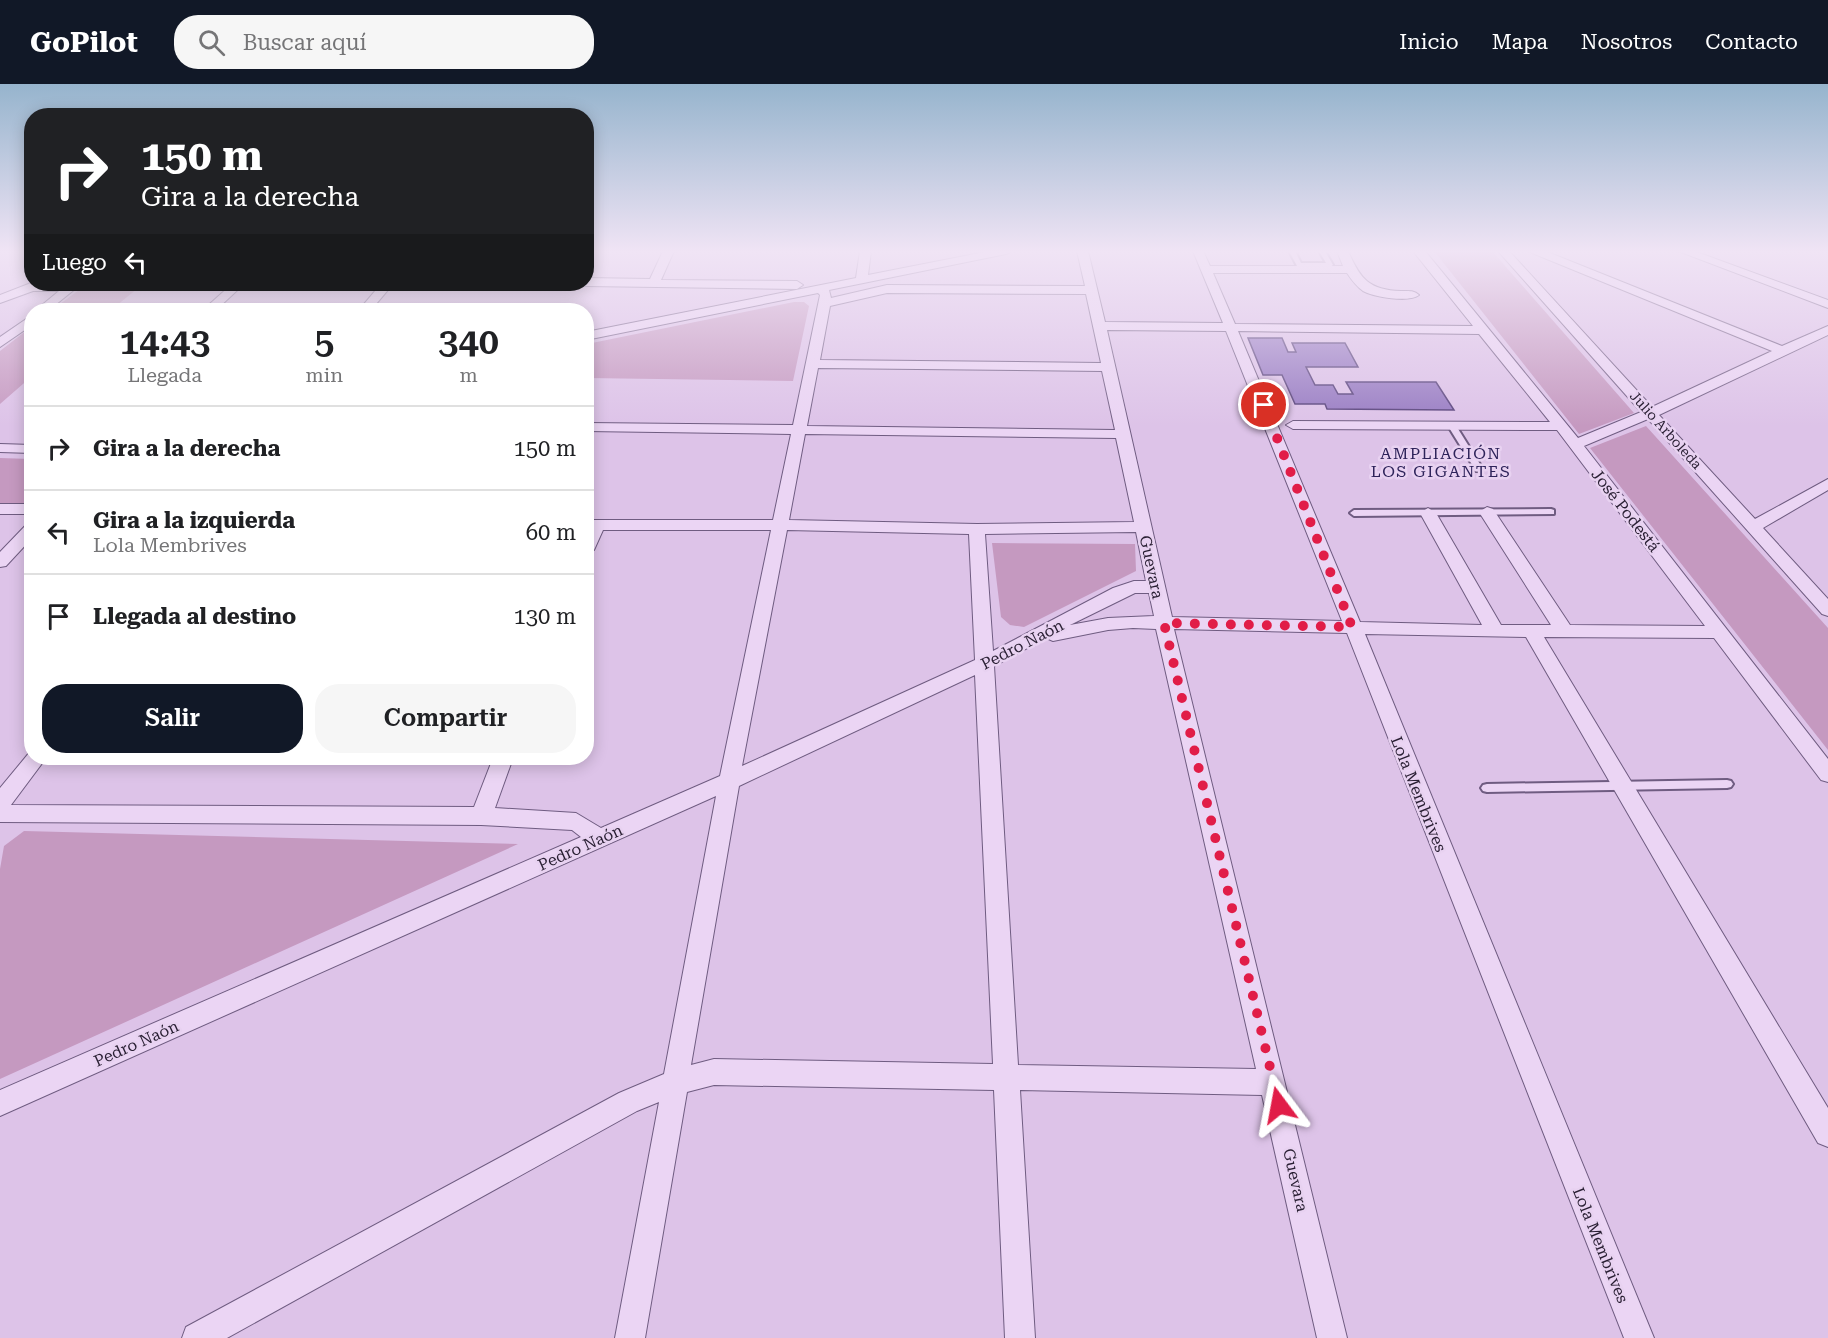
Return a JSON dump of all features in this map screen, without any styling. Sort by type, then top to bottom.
[{"type":"street","points":[[594,335],[742,310]]},
{"type":"street","points":[[630,1338],[729,780],[812,364],[820,310]]},
{"type":"street","name":"Guevara","points":[[1095,310],[1164,623],[1332,1338]]},
{"type":"street","name":"Lola Membrives","points":[[1222,310],[1272,425],[1639,1338]]},
{"type":"street","name":"José Podestá","points":[[1465,310],[1561,426],[1828,774]]},
{"type":"street","name":"Julio Arboleda","points":[[1556,310],[1828,610]]},
{"type":"street","points":[[1680,310],[1782,351]]},
{"type":"street","points":[[0,343],[24,325]]},
{"type":"street","points":[[1099,326],[1481,330]]},
{"type":"street","points":[[1575,444],[1651,413],[1828,330]]},
{"type":"street","points":[[812,364],[1108,367]]},
{"type":"street","points":[[1293,425],[1561,426]]},
{"type":"street","points":[[594,427],[1123,434]]},
{"type":"street","points":[[0,448],[24,449]]},
{"type":"street","points":[[1752,528],[1828,484]]},
{"type":"street","points":[[0,510],[24,509]]},
{"type":"street","points":[[1487,512],[1565,632]]},
{"type":"street","points":[[1428,513],[1495,631]]},
{"type":"street","points":[[594,525],[780,525],[977,529],[1143,527]]},
{"type":"street","points":[[977,529],[1020,1338]]},
{"type":"street","points":[[0,562],[24,536]]},
{"type":"street","name":"Pedro Naón","points":[[0,1103],[729,780],[985,663],[1119,592],[1134,587],[1156,587]]},
{"type":"street","points":[[1032,640],[1108,624],[1164,623],[1532,632],[1720,633]]},
{"type":"street","points":[[1532,632],[1828,1133]]},
{"type":"street","points":[[0,803],[30,765]]},
{"type":"street","points":[[481,816],[500,765]]},
{"type":"street","points":[[0,813],[481,816],[576,822],[599,838]]},
{"type":"street","points":[[197,1338],[628,1102],[676,1082],[714,1072],[1273,1082]]},
{"type":"lane","points":[[1452,426],[1479,469]]},
{"type":"lane","points":[[1354,513],[1551,512]]},
{"type":"lane","points":[[1487,788],[1728,784]]},
{"type":"shaded area","points":[[757,310],[808,310],[793,381],[594,378],[594,343]]},
{"type":"shaded area","points":[[1480,310],[1543,310],[1634,413],[1579,434]]},
{"type":"shaded area","points":[[24,332],[24,383],[0,404],[0,351]]},
{"type":"shaded area","points":[[1646,426],[1828,628],[1828,750],[1590,448]]},
{"type":"shaded area","points":[[0,458],[24,459],[24,503],[0,503]]},
{"type":"shaded area","points":[[992,543],[1135,544],[1136,571],[1024,627],[1010,625],[1001,617]]},
{"type":"shaded area","points":[[24,831],[518,844],[0,1079],[0,869],[4,846]]},
{"type":"building","points":[[1248,338],[1282,338],[1288,352],[1296,352],[1292,343],[1345,343],[1358,367],[1306,367],[1315,385],[1333,385],[1338,394],[1353,394],[1346,382],[1436,382],[1454,410],[1327,409],[1325,404],[1295,404],[1282,375],[1263,375]]},
{"type":"district","name":"AMPLIACIÓN LOS GIGANTES","points":[[1441,462]]},
{"type":"route","points":[[1264,405],[1352,627],[1164,623],[1279,1105]]}]
